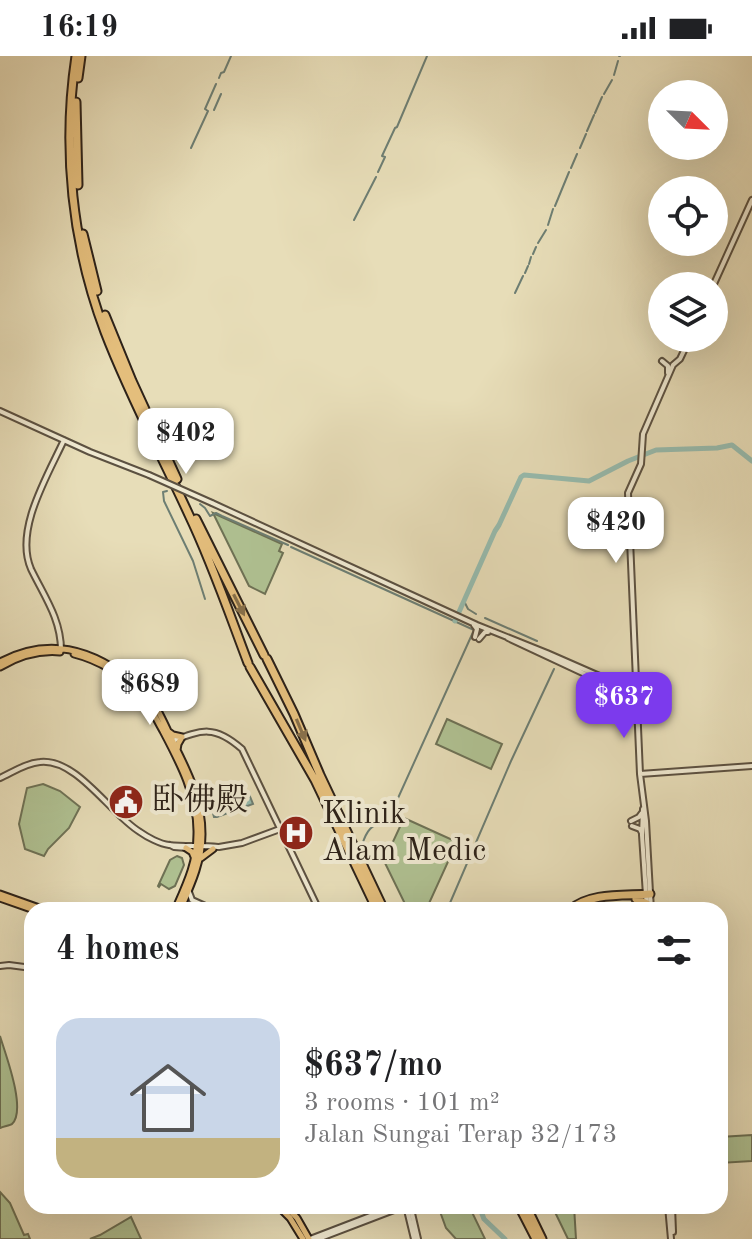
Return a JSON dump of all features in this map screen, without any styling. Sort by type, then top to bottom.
[{"type":"highway","points":[[78,56],[78,194],[83,233],[109,328],[204,535],[266,657],[382,902]]},
{"type":"highway","points":[[78,56],[71,99],[70,156],[76,214],[90,285],[113,351],[200,539],[249,665],[315,780],[373,902]]},
{"type":"highway","points":[[580,902],[590,899],[649,901]]},
{"type":"highway","points":[[602,902],[649,901]]},
{"type":"highway","points":[[523,1214],[536,1239]]},
{"type":"highway","points":[[532,1214],[543,1239]]},
{"type":"main road","points":[[18,656],[60,647],[99,663],[136,690],[149,705],[177,750],[196,794],[199,847],[189,890],[183,902]]},
{"type":"main road","points":[[0,664],[39,648],[60,647],[100,659],[141,686],[168,731],[192,795],[200,833],[207,844],[215,847]]},
{"type":"main road","points":[[168,731],[182,737],[177,750]]},
{"type":"main road","points":[[197,861],[187,846],[200,833]]},
{"type":"main road","points":[[182,902],[197,861],[215,847]]},
{"type":"main road","points":[[0,896],[24,906]]},
{"type":"main road","points":[[0,896],[24,903]]},
{"type":"main road","points":[[286,1214],[303,1239]]},
{"type":"main road","points":[[292,1214],[315,1239]]},
{"type":"street","points":[[719,272],[752,200]]},
{"type":"street","points":[[649,901],[642,835],[628,493],[641,464],[643,434],[673,365],[683,352]]},
{"type":"street","points":[[662,361],[669,368],[665,383]]},
{"type":"street","points":[[0,411],[212,503],[636,695]]},
{"type":"street","points":[[60,647],[53,611],[30,565],[28,541],[29,519],[64,440]]},
{"type":"street","points":[[471,622],[477,627],[477,638],[485,632],[498,634]]},
{"type":"street","points":[[622,689],[632,685],[635,672]]},
{"type":"street","points":[[622,689],[636,705]]},
{"type":"street","points":[[171,742],[207,731],[242,749],[315,902]]},
{"type":"street","points":[[0,778],[28,764],[44,761],[61,765],[75,773],[138,832],[172,846],[215,847],[242,843],[280,828]]},
{"type":"street","points":[[640,774],[752,766]]},
{"type":"street","points":[[642,835],[632,823],[643,811]]},
{"type":"street","points":[[643,811],[649,901]]},
{"type":"street","points":[[189,890],[192,900],[196,902]]},
{"type":"street","points":[[0,966],[24,967]]},
{"type":"street","points":[[315,1239],[376,1214]]},
{"type":"street","points":[[315,1239],[389,1214]]},
{"type":"street","points":[[409,1214],[416,1239]]},
{"type":"street","points":[[670,1214],[672,1239]]},
{"type":"green space","points":[[213,513],[282,544],[279,551],[283,553],[265,594],[249,586]]},
{"type":"green space","points":[[447,719],[502,744],[491,769],[436,744]]},
{"type":"green space","points":[[43,784],[60,791],[80,807],[69,828],[44,856],[25,849],[19,824],[27,788]]},
{"type":"green space","points":[[404,818],[457,842],[430,902],[404,902],[384,861]]},
{"type":"green space","points":[[177,856],[182,858],[184,865],[175,886],[169,889],[161,884],[159,887],[170,860]]},
{"type":"green space","points":[[0,1036],[14,1081],[17,1107],[12,1124],[0,1128]]},
{"type":"green space","points":[[752,1135],[752,1161],[728,1162],[728,1136]]},
{"type":"green space","points":[[0,1192],[10,1203],[24,1235],[28,1234],[30,1239],[0,1239]]},
{"type":"green space","points":[[441,1214],[473,1214],[485,1239],[456,1239],[446,1228]]},
{"type":"green space","points":[[556,1214],[574,1214],[576,1239],[568,1239]]},
{"type":"green space","points":[[131,1217],[141,1239],[90,1239],[100,1235]]},
{"type":"water","points":[[249,794],[253,804],[214,817],[211,806]]},
{"type":"waterway","points":[[219,78],[231,56]]},
{"type":"waterway","points":[[378,172],[385,157],[382,156],[427,56]]},
{"type":"waterway","points":[[614,75],[618,61]]},
{"type":"waterway","points":[[604,94],[612,80]]},
{"type":"waterway","points":[[191,148],[216,84]]},
{"type":"waterway","points":[[214,110],[221,94]]},
{"type":"waterway","points":[[595,113],[602,97]]},
{"type":"waterway","points":[[587,131],[594,115]]},
{"type":"waterway","points":[[580,148],[586,134]]},
{"type":"waterway","points":[[571,168],[577,154]]},
{"type":"waterway","points":[[555,206],[569,172]]},
{"type":"waterway","points":[[354,220],[376,177]]},
{"type":"waterway","points":[[548,225],[553,209]]},
{"type":"waterway","points":[[538,243],[546,230]]},
{"type":"waterway","points":[[533,254],[536,247]]},
{"type":"waterway","points":[[529,264],[531,257]]},
{"type":"waterway","points":[[525,273],[528,266]]},
{"type":"waterway","points":[[515,293],[523,276]]},
{"type":"waterway","points":[[455,621],[524,475],[589,481],[656,450],[732,445],[752,461]]},
{"type":"waterway","points":[[167,491],[163,492],[164,501],[193,561],[205,599]]},
{"type":"waterway","points":[[200,504],[210,516],[216,513],[288,545]]},
{"type":"waterway","points":[[291,547],[474,630],[389,818],[372,827],[362,845]]},
{"type":"waterway","points":[[464,601],[468,609],[476,614]]},
{"type":"waterway","points":[[485,618],[537,641]]},
{"type":"waterway","points":[[450,902],[554,669]]},
{"type":"waterway","points":[[482,1214],[505,1239]]},
{"type":"place","name":"卧佛殿","points":[[126,802]]},
{"type":"place","name":"Klinik Alam Medic","points":[[296,833]]}]
